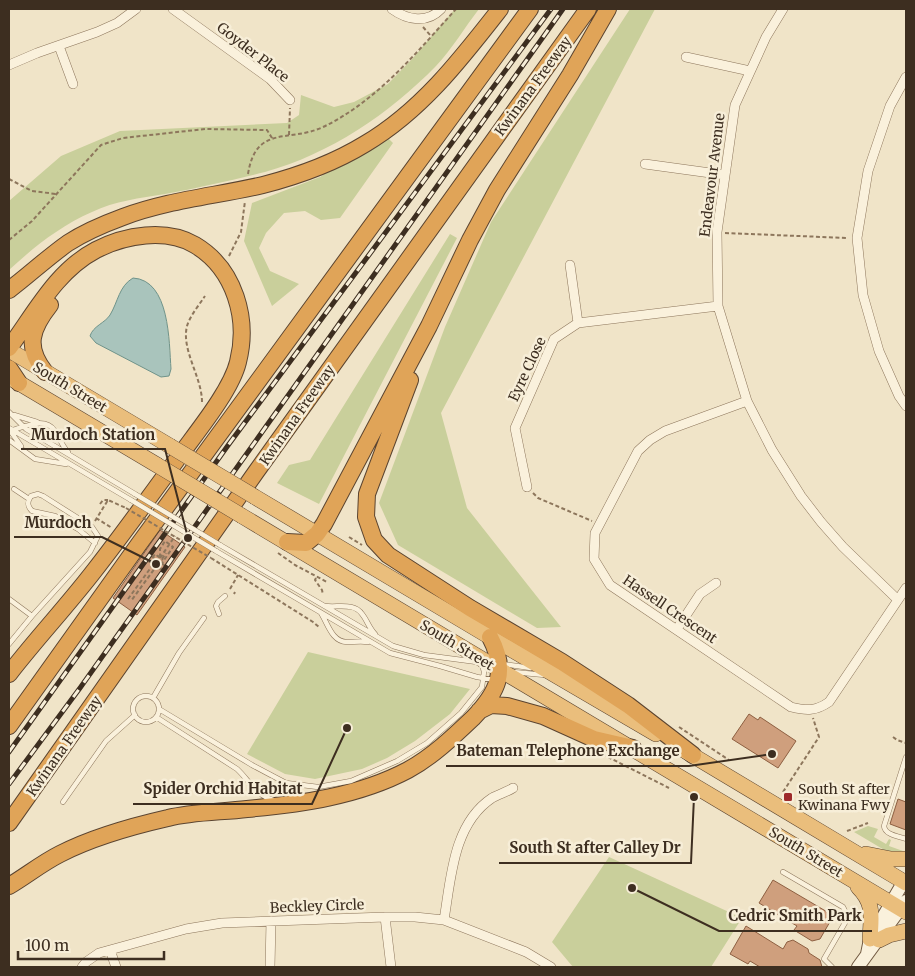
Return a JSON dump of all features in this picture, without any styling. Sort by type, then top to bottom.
[{"type":"highway","points":[[11,291],[70,242],[112,221],[170,203],[263,185],[284,179],[316,168],[363,145],[385,132],[446,76],[500,9]]},
{"type":"highway","points":[[9,726],[173,497],[530,9]]},
{"type":"highway","name":"Kwinana Freeway","points":[[9,823],[268,456],[588,9]]},
{"type":"highway","points":[[287,542],[306,543],[317,534],[324,524],[429,326],[470,240],[493,198],[570,75],[608,9]]},
{"type":"highway","points":[[9,349],[37,305],[52,287],[85,257],[109,244],[136,236],[164,236],[196,245],[224,272],[240,306],[243,334],[238,363],[232,378],[188,443],[94,572],[9,674]]},
{"type":"highway","points":[[46,372],[34,354],[32,342],[43,314],[83,266],[109,244]]},
{"type":"highway","points":[[429,326],[367,494],[366,517],[374,540],[388,555],[470,608],[562,662],[628,704],[692,755]]},
{"type":"highway","name":"South Street","points":[[9,349],[490,637],[906,881]]},
{"type":"highway","points":[[9,368],[14,380]]},
{"type":"highway","name":"South Street","points":[[14,380],[287,542],[492,670],[528,687],[901,907]]},
{"type":"highway","points":[[9,886],[59,854],[84,842],[170,818],[286,805],[356,791],[408,770],[458,732],[479,711],[494,692],[492,670],[497,650],[490,637]]},
{"type":"highway","points":[[479,711],[491,705],[506,706],[543,716],[594,738],[633,748]]},
{"type":"highway","points":[[742,814],[740,800],[745,794],[752,791]]},
{"type":"highway","points":[[852,851],[891,859],[906,859]]},
{"type":"highway","points":[[851,879],[866,895],[870,904],[874,940],[889,934],[906,931]]},
{"type":"main road","points":[[858,967],[874,940],[901,907],[906,881]]},
{"type":"street","points":[[9,66],[110,26],[136,9]]},
{"type":"street","name":"Goyder Place","points":[[173,9],[270,79],[290,104]]},
{"type":"street","points":[[392,9],[398,14],[416,20],[429,18],[441,9]]},
{"type":"street","name":"Endeavour Avenue","points":[[783,9],[766,37],[735,105],[717,232],[718,306],[747,401],[772,450],[801,496],[843,547],[898,600]]},
{"type":"street","points":[[59,46],[73,84]]},
{"type":"street","points":[[686,56],[750,71]]},
{"type":"street","points":[[906,77],[890,106],[868,171],[857,238],[863,294],[879,351],[899,396],[906,406]]},
{"type":"street","points":[[646,164],[725,175]]},
{"type":"street","points":[[570,265],[578,323]]},
{"type":"street","name":"Eyre Close","points":[[527,487],[515,428],[554,339],[578,323],[718,306]]},
{"type":"street","name":"Hassell Crescent","points":[[747,401],[665,431],[650,440],[638,451],[598,524],[595,533],[594,559],[610,586],[791,707],[811,711]]},
{"type":"street","points":[[677,629],[700,594],[716,583]]},
{"type":"street","points":[[811,711],[829,702],[906,588]]},
{"type":"street","points":[[444,920],[452,868],[466,827],[492,798],[513,788]]},
{"type":"street","points":[[385,917],[391,967]]},
{"type":"street","name":"Beckley Circle","points":[[82,967],[93,957],[110,950],[186,929],[222,923],[415,917],[444,920],[526,952],[551,967]]},
{"type":"street","points":[[270,921],[270,967]]},
{"type":"street","points":[[110,950],[116,967]]},
{"type":"lane","points":[[9,413],[50,426],[57,434],[65,450],[74,458]]},
{"type":"lane","points":[[9,413],[57,448],[393,646],[492,670],[527,667],[546,672],[565,681]]},
{"type":"lane","points":[[9,430],[40,423]]},
{"type":"lane","points":[[25,451],[22,437],[27,427]]},
{"type":"lane","points":[[9,430],[53,454],[390,653],[492,670],[527,672],[565,681]]},
{"type":"lane","points":[[9,430],[25,451]]},
{"type":"lane","points":[[40,459],[46,459],[53,454],[57,448],[58,438]]},
{"type":"lane","points":[[9,440],[35,459],[71,465]]},
{"type":"lane","points":[[14,489],[29,499]]},
{"type":"lane","points":[[9,644],[90,552],[95,544],[98,536],[91,526],[41,494],[34,495],[29,499],[28,506],[32,511],[55,516],[78,529],[95,544]]},
{"type":"lane","points":[[219,614],[216,606],[225,596]]},
{"type":"lane","points":[[9,599],[32,616]]},
{"type":"lane","points":[[323,606],[348,606],[358,609],[362,612],[366,622],[377,637]]},
{"type":"lane","points":[[331,632],[330,618],[334,612],[342,607]]},
{"type":"lane","points":[[320,612],[331,632],[342,642],[364,641],[374,644]]},
{"type":"lane","points":[[153,698],[179,653],[204,618]]},
{"type":"lane","points":[[353,642],[365,630],[366,622]]},
{"type":"lane","points":[[158,709],[286,783],[318,787],[351,781],[397,761],[427,743],[461,713],[482,687],[492,670]]},
{"type":"lane","points":[[144,696],[153,698],[158,704],[156,717],[145,722],[135,716],[133,707],[136,699],[144,696]]},
{"type":"lane","points":[[63,802],[106,741],[135,716]]},
{"type":"lane","points":[[156,717],[236,770],[244,776],[252,788],[268,799],[286,805]]},
{"type":"lane","points":[[187,726],[186,733],[190,739]]},
{"type":"lane","points":[[906,757],[885,822],[885,831],[906,839]]},
{"type":"lane","points":[[783,872],[843,907],[846,921],[824,959],[832,967]]},
{"type":"path","points":[[248,174],[254,152],[262,144],[272,138],[322,127],[364,102],[406,62],[456,9]]},
{"type":"path","points":[[289,135],[290,104]]},
{"type":"path","points":[[9,240],[32,221],[101,145],[123,138],[205,128],[267,130],[272,138]]},
{"type":"path","points":[[9,179],[32,191],[56,194]]},
{"type":"path","points":[[229,256],[241,232],[245,201]]},
{"type":"path","points":[[717,232],[857,238]]},
{"type":"path","points":[[527,487],[538,498],[598,524]]},
{"type":"path","points":[[100,504],[103,500],[108,500],[126,508],[174,538],[211,558]]},
{"type":"path","points":[[91,526],[108,500]]},
{"type":"path","points":[[96,518],[116,530]]},
{"type":"path","points":[[348,537],[362,545],[368,543]]},
{"type":"path","points":[[159,559],[160,549],[165,542],[169,544],[173,547],[159,559],[131,602],[127,599],[153,567],[159,559],[169,544],[174,538]]},
{"type":"path","points":[[161,550],[167,553],[159,559],[161,550]]},
{"type":"path","points":[[230,589],[238,575]]},
{"type":"path","points":[[316,578],[315,580],[323,595]]},
{"type":"path","points":[[783,792],[819,737],[811,711]]},
{"type":"path","points":[[893,737],[906,743]]},
{"type":"path","points":[[847,830],[868,823]]},
{"type":"green space","points":[[455,9],[479,9],[442,59],[418,84],[378,116],[335,143],[313,155],[265,172],[190,189],[128,200],[101,208],[58,230],[9,270],[9,201],[61,156],[120,131],[287,123],[299,115],[301,95],[334,107],[354,102],[388,84]]},
{"type":"green space","points":[[630,9],[655,9],[441,413],[467,508],[561,627],[537,628],[398,545],[379,503],[445,327],[491,222]]},
{"type":"green space","points":[[387,137],[393,143],[340,218],[321,220],[305,211],[284,213],[266,233],[259,248],[270,271],[299,284],[272,306],[244,241],[252,203],[320,177]]},
{"type":"green space","points":[[450,234],[457,238],[319,504],[277,483],[289,465],[310,460]]},
{"type":"green space","points":[[308,652],[470,689],[450,714],[415,741],[387,758],[362,769],[315,779],[285,774],[247,754]]},
{"type":"green space","points":[[868,826],[878,829],[874,837],[886,844],[889,839],[891,840],[889,846],[903,851],[902,853],[886,851],[854,832]]},
{"type":"green space","points":[[609,857],[742,918],[711,967],[573,967],[552,942]]},
{"type":"water","points":[[133,278],[145,281],[154,289],[161,301],[168,329],[171,369],[169,376],[161,377],[96,343],[90,336],[110,315],[125,285]]},
{"type":"building","points":[[160,530],[185,547],[137,615],[113,598]]},
{"type":"building","points":[[749,714],[758,720],[760,717],[796,741],[778,768],[732,739]]},
{"type":"building","points":[[898,799],[906,802],[906,830],[890,824]]},
{"type":"building","points":[[773,880],[829,913],[831,920],[820,939],[812,941],[794,930],[797,926],[759,903]]},
{"type":"building","points":[[746,926],[783,949],[787,942],[793,940],[808,949],[809,953],[820,960],[822,967],[760,967],[750,961],[748,964],[730,954]]},
{"type":"railway","points":[[9,752],[229,444],[551,9]]},
{"type":"railway","points":[[9,784],[80,688],[563,9]]},
{"type":"place","name":"Murdoch Station","points":[[188,538]]},
{"type":"place","name":"Murdoch","points":[[156,564]]},
{"type":"place","name":"Spider Orchid Habitat","points":[[347,728]]},
{"type":"place","name":"Bateman Telephone Exchange","points":[[772,754]]},
{"type":"place","name":"South St after Calley Dr","points":[[694,797]]},
{"type":"place","name":"South St after Kwinana Fwy","points":[[788,797]]},
{"type":"place","name":"Cedric Smith Park","points":[[632,888]]}]
